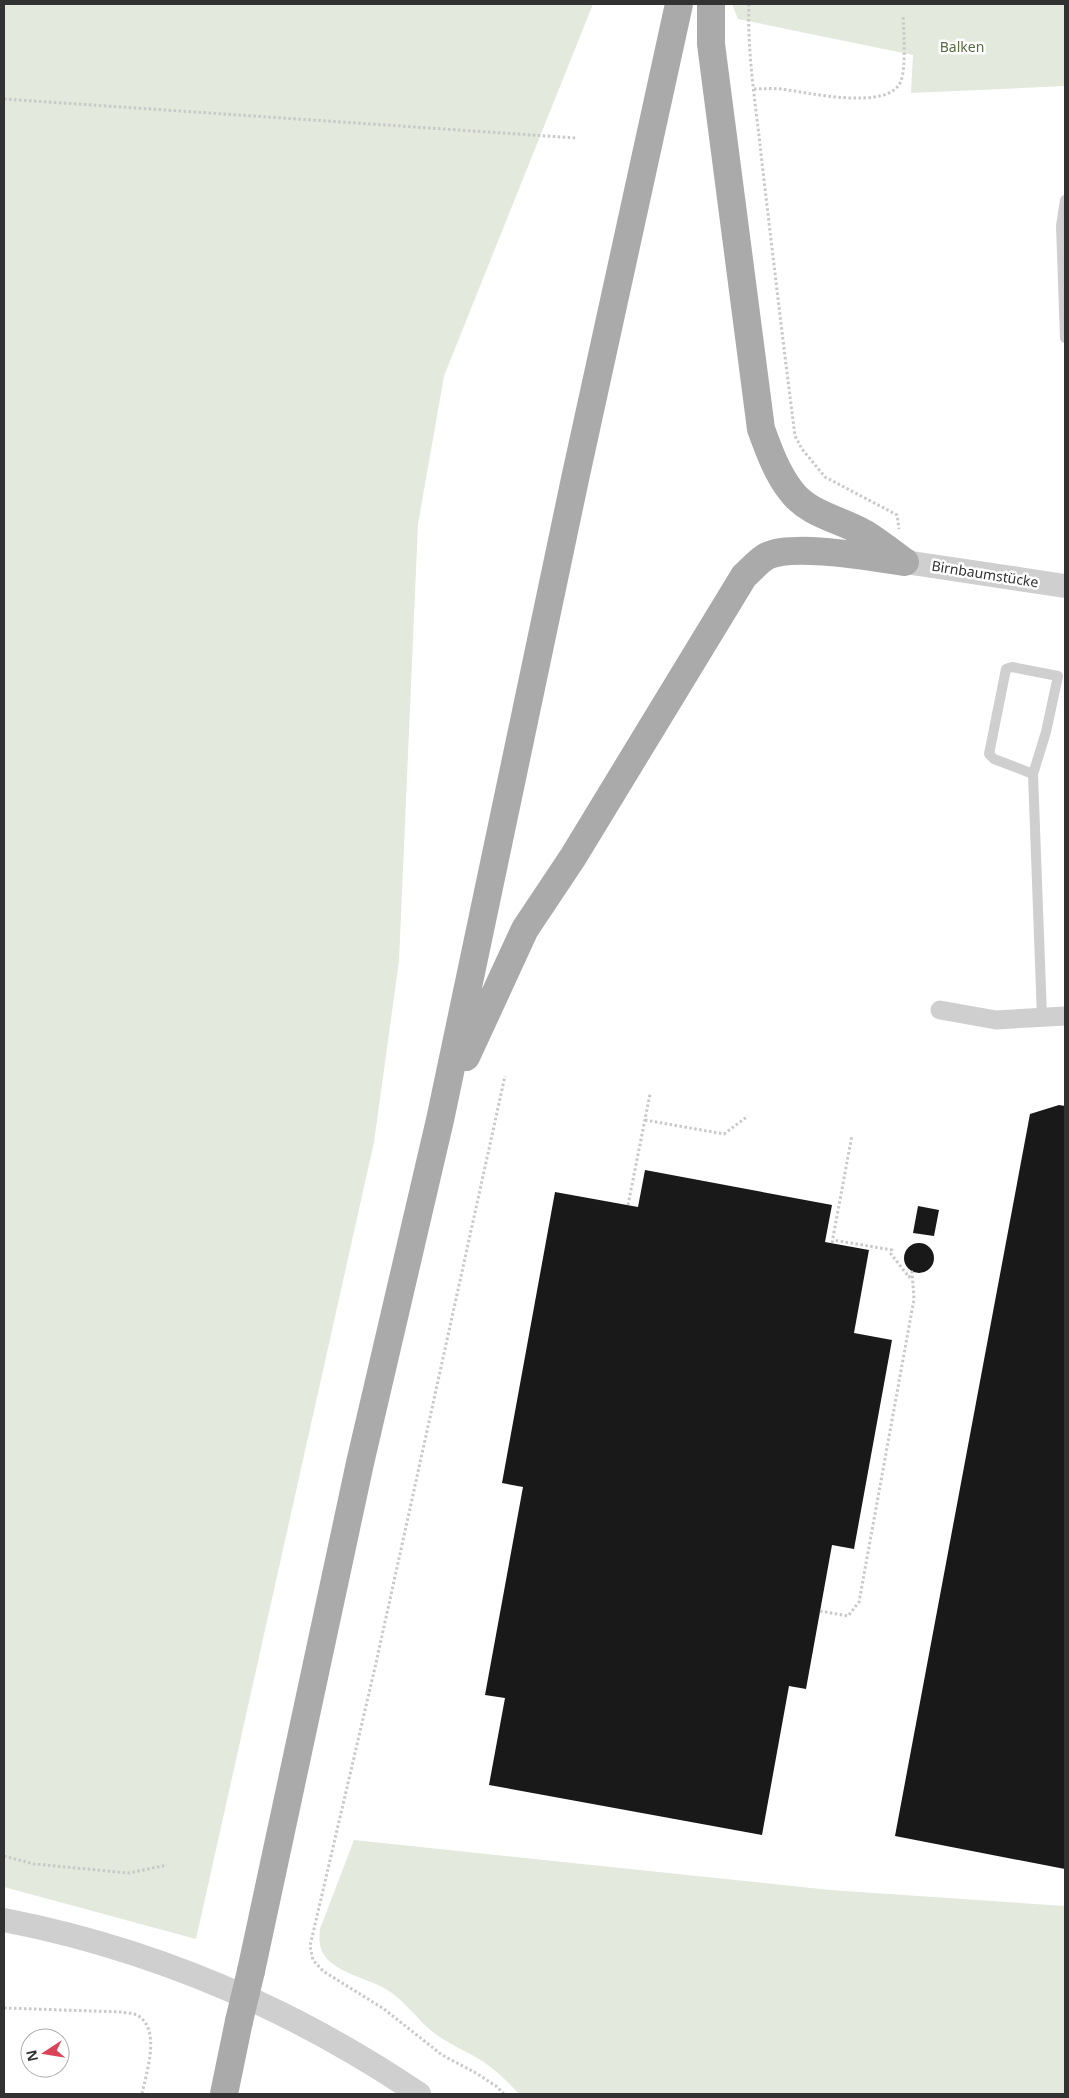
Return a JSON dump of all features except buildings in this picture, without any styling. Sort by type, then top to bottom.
[{"type":"main road","points":[[224,2094],[360,1464],[440,1120],[575,479],[679,4]]},
{"type":"main road","points":[[711,4],[711,44],[761,429],[776,467],[792,492],[805,504],[835,521],[863,532],[905,562]]},
{"type":"main road","points":[[440,1120],[473,1039],[525,929],[572,857],[744,576],[768,556],[796,551],[836,553],[905,562]]},
{"type":"street","name":"Birnbaumstücke","points":[[905,562],[1065,586]]},
{"type":"street","points":[[940,1010],[996,1020],[1065,1016]]},
{"type":"street","points":[[4,1920],[104,1943],[220,1986],[265,2005],[320,2033],[418,2094]]},
{"type":"lane","points":[[1065,200],[1062,226],[1065,338]]},
{"type":"lane","points":[[1033,774],[994,759],[990,754],[1006,670],[1012,668],[1058,676],[1046,732],[1033,774],[1042,1017]]},
{"type":"path","points":[[749,4],[748,22],[754,89],[776,290],[795,436],[802,449],[825,476],[897,515],[905,562]]},
{"type":"path","points":[[754,89],[780,89],[823,96],[866,98],[887,95],[901,81],[904,41],[903,16]]},
{"type":"path","points":[[4,99],[576,138]]},
{"type":"path","points":[[504,1076],[374,1672],[310,1946],[313,1960],[323,1971],[384,2009],[442,2054],[476,2073],[496,2086],[504,2094]]},
{"type":"path","points":[[628,1205],[650,1094]]},
{"type":"path","points":[[644,1120],[724,1134],[748,1116]]},
{"type":"path","points":[[820,1611],[848,1616],[859,1602],[914,1299],[912,1272],[909,1277],[891,1254],[892,1250],[832,1241],[852,1135]]},
{"type":"path","points":[[4,1856],[34,1864],[129,1873],[167,1865]]},
{"type":"path","points":[[4,2008],[121,2012],[137,2015],[146,2024],[151,2050],[142,2094]]},
{"type":"green space","points":[[4,4],[593,4],[444,376],[418,524],[399,961],[374,1142],[196,1939],[4,1887]]},
{"type":"green space","name":"Balken","points":[[732,4],[1065,4],[1065,86],[911,93],[913,55],[738,19]]},
{"type":"green space","points":[[354,1840],[830,1890],[1065,1906],[1065,2094],[519,2094],[485,2063],[434,2033],[402,2001],[390,1992],[344,1971],[329,1961],[324,1955],[320,1943],[320,1929]]}]
